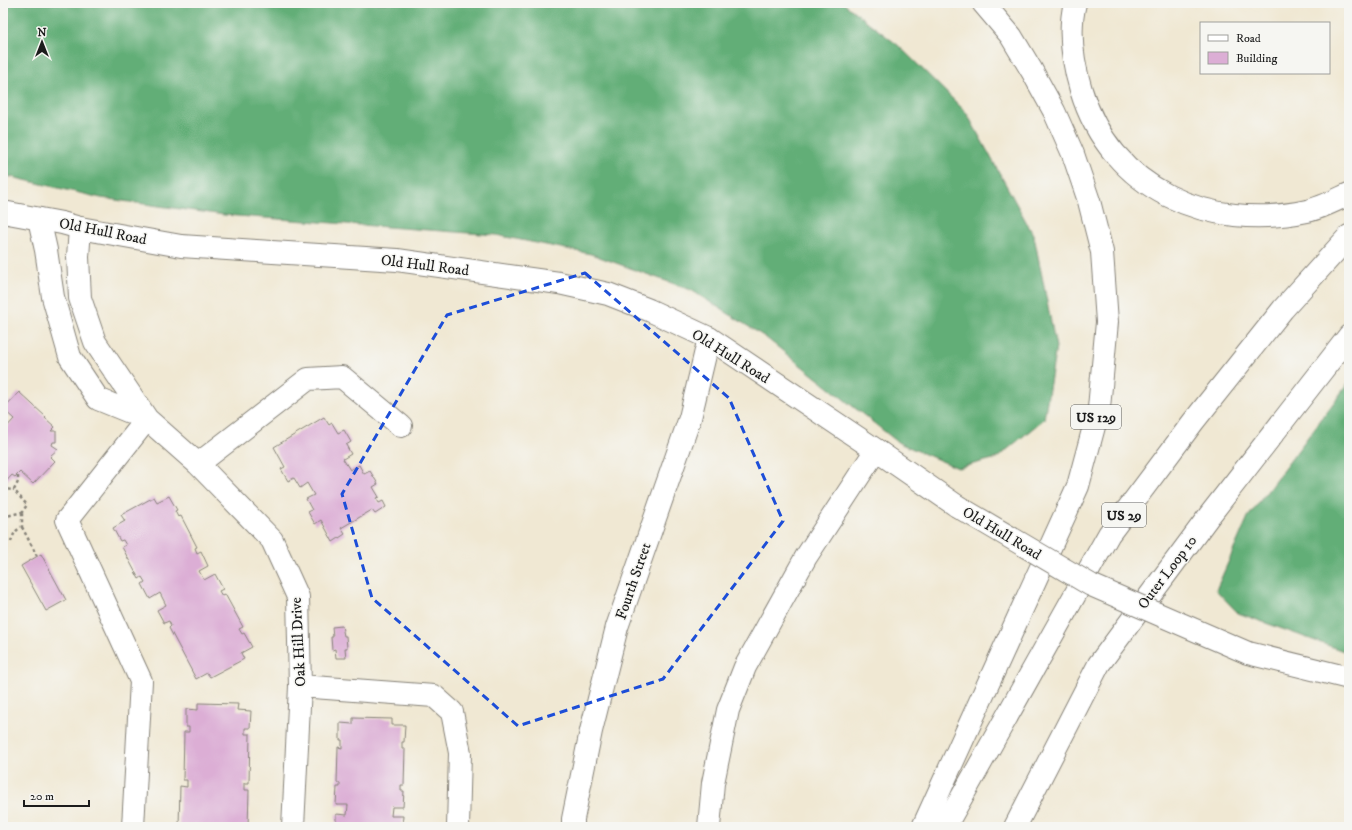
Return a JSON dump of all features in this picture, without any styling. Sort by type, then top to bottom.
[{"type":"main road","name":"US 129","points":[[922,827],[1078,486],[1099,408],[1107,322],[1102,252],[1089,201],[1073,154],[1054,111],[1032,71],[1011,36],[983,3]]},
{"type":"main road","points":[[1075,3],[1072,39],[1074,62],[1086,106],[1099,132],[1114,152],[1130,170],[1154,188],[1200,209],[1230,215],[1261,217],[1308,211],[1349,194]]},
{"type":"main road","name":"Old Hull Road","points":[[3,212],[62,223],[80,228],[181,246],[396,260],[559,283],[608,294],[649,310],[709,338],[957,506],[1091,585],[1248,653],[1349,678]]},
{"type":"main road","name":"Oak Hill Drive","points":[[39,219],[46,250],[53,297],[70,357],[98,399],[147,420]]},
{"type":"main road","name":"Oak Hill Drive","points":[[80,228],[78,257],[80,298],[95,342],[147,420],[198,464],[272,540],[298,597],[300,686],[293,827]]},
{"type":"main road","name":"US 29","points":[[945,827],[1110,534],[1193,422],[1274,321],[1349,236]]},
{"type":"main road","name":"Outer Loop 10","points":[[1015,827],[1099,664],[1209,516],[1349,336]]},
{"type":"main road","name":"Fourth Street","points":[[573,827],[573,819],[591,731],[617,627],[690,418],[709,338]]},
{"type":"main road","points":[[198,464],[308,379],[342,377],[401,426]]},
{"type":"main road","points":[[133,827],[141,681],[67,520],[147,420]]},
{"type":"main road","points":[[709,827],[713,783],[728,710],[745,666],[806,557],[876,450]]},
{"type":"main road","points":[[300,686],[434,696],[452,712],[460,753],[458,827]]},
{"type":"path","points":[[14,490],[18,482],[18,474]]},
{"type":"path","points":[[3,487],[4,489],[14,490],[27,505],[22,512],[22,527],[38,556]]},
{"type":"path","points":[[3,517],[22,512]]},
{"type":"path","points":[[10,542],[17,529],[22,527]]},
{"type":"highlighted area","points":[[585,273],[729,398],[783,521],[663,679],[518,726],[372,598],[342,494],[447,315]]},
{"type":"green space","points":[[3,3],[843,3],[899,46],[966,112],[1034,236],[1056,347],[1044,419],[997,458],[958,468],[899,443],[765,337],[691,290],[591,254],[496,235],[224,215],[101,198],[3,175]]},
{"type":"green space","points":[[1349,382],[1349,653],[1238,613],[1216,590],[1248,517]]},
{"type":"building","points":[[19,392],[55,427],[51,431],[56,431],[56,442],[53,442],[52,445],[58,449],[50,456],[55,461],[33,484],[20,472],[15,477],[12,475],[3,485],[3,431],[14,419],[3,409]]},
{"type":"building","points":[[324,417],[329,425],[332,423],[338,433],[344,430],[351,442],[346,445],[351,454],[343,459],[350,470],[359,465],[364,474],[370,471],[378,484],[373,487],[379,497],[376,498],[379,503],[383,501],[386,507],[375,514],[372,510],[341,528],[345,534],[333,542],[321,520],[315,524],[308,512],[312,510],[306,499],[314,495],[307,483],[300,488],[294,478],[288,481],[281,469],[285,467],[274,447]]},
{"type":"building","points":[[3,492],[7,496],[3,501]]},
{"type":"building","points":[[169,496],[177,510],[175,511],[178,517],[181,516],[197,547],[195,548],[197,553],[201,551],[208,566],[199,571],[204,580],[215,574],[223,589],[219,591],[222,596],[225,594],[243,627],[239,629],[242,634],[244,633],[252,647],[241,653],[244,659],[210,677],[207,673],[196,679],[169,628],[171,626],[169,621],[164,623],[157,610],[166,605],[160,593],[150,599],[142,584],[145,582],[142,577],[139,579],[122,547],[126,545],[123,540],[120,541],[113,528],[125,521],[121,515],[154,497],[157,502]]},
{"type":"building","points":[[41,554],[66,600],[46,611],[21,566]]},
{"type":"building","points":[[342,626],[344,636],[346,636],[346,658],[336,658],[335,649],[332,650],[332,627]]},
{"type":"building","points":[[198,703],[238,704],[237,710],[251,711],[250,728],[245,728],[245,734],[250,734],[249,783],[244,783],[244,790],[249,790],[248,827],[179,827],[180,786],[187,787],[187,780],[183,780],[184,732],[189,732],[189,727],[186,727],[186,709],[198,710]]},
{"type":"building","points":[[353,718],[392,719],[392,725],[405,725],[404,742],[402,742],[402,749],[405,749],[404,785],[401,785],[401,791],[404,791],[403,807],[392,807],[391,816],[403,816],[402,827],[336,827],[336,814],[347,815],[348,805],[336,805],[337,787],[340,787],[340,783],[337,783],[338,747],[342,748],[342,740],[340,740],[340,723],[353,724]]}]
